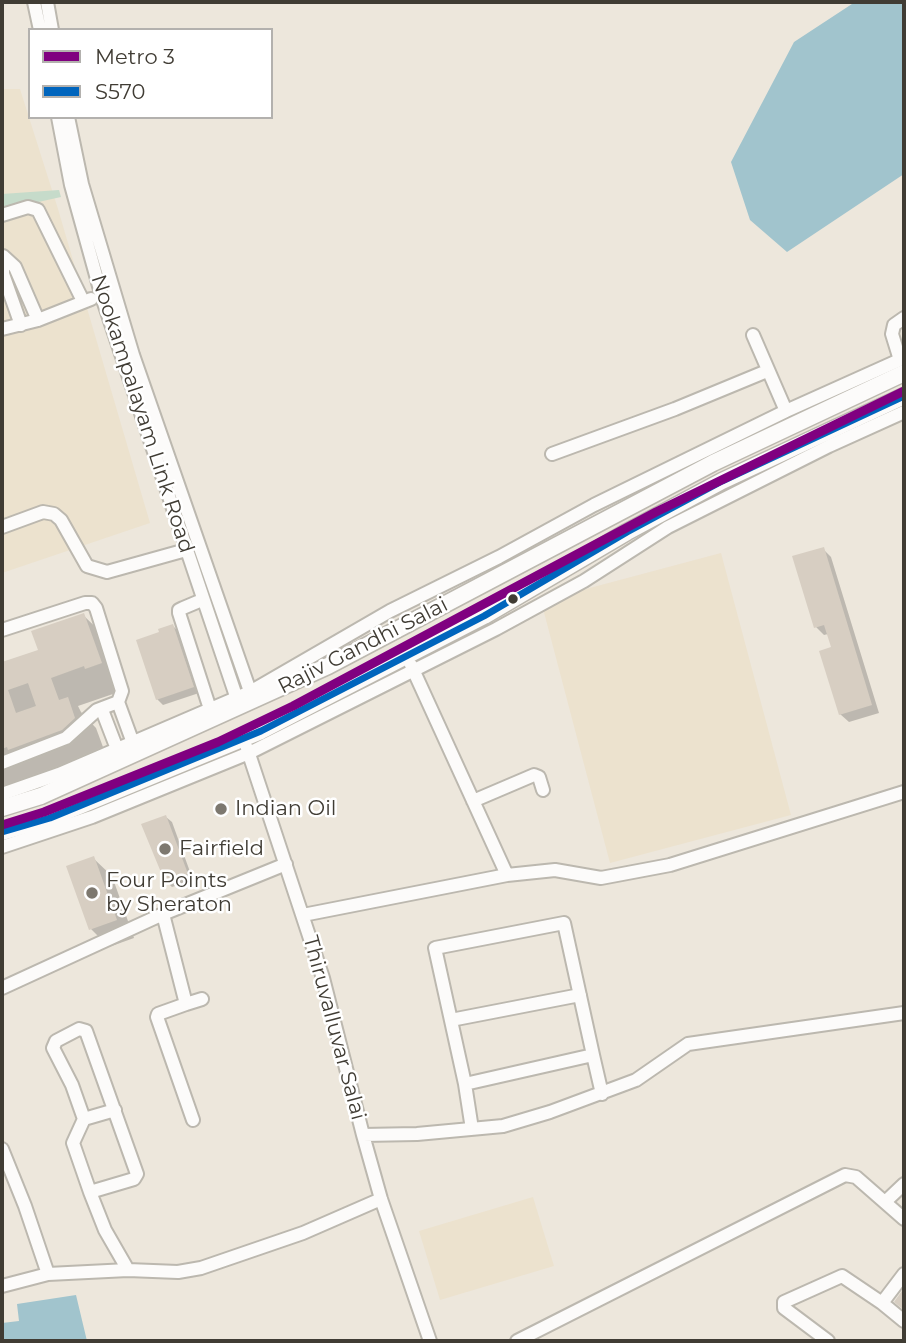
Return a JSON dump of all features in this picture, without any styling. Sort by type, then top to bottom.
[{"type":"main road","name":"Rajiv Gandhi Salai","points":[[2,808],[41,796],[245,700],[328,666],[903,363]]},
{"type":"main road","name":"Rajiv Gandhi Salai","points":[[2,832],[50,818],[246,746],[406,655],[484,616],[626,532],[722,481],[904,396]]},
{"type":"main road","points":[[667,488],[677,505]]},
{"type":"street","points":[[34,2],[40,28]]},
{"type":"street","points":[[47,2],[52,28]]},
{"type":"street","name":"Nookampalayam Link Road","points":[[58,119],[71,185],[102,297],[202,600],[245,700]]},
{"type":"street","name":"Nookampalayam Link Road","points":[[68,119],[82,184],[133,355],[245,700]]},
{"type":"street","points":[[2,215],[28,207],[38,210],[83,301]]},
{"type":"street","points":[[2,254],[20,276],[38,320]]},
{"type":"street","points":[[2,254],[3,274],[21,325]]},
{"type":"street","points":[[2,329],[38,320],[83,301],[102,297]]},
{"type":"street","points":[[2,794],[59,774],[210,709],[245,700],[390,611],[499,557],[594,505],[786,411],[903,363],[892,334],[894,325],[904,318]]},
{"type":"street","points":[[753,335],[786,411]]},
{"type":"street","points":[[552,454],[767,371]]},
{"type":"street","points":[[2,847],[92,817],[414,670],[584,581],[668,527],[744,487],[904,412]]},
{"type":"street","points":[[2,527],[43,512],[54,514],[61,520],[87,566],[107,572],[186,550]]},
{"type":"street","points":[[202,600],[179,610],[179,613],[210,709]]},
{"type":"street","points":[[2,631],[92,603],[96,608],[122,691],[118,702],[133,743]]},
{"type":"street","points":[[406,655],[507,875]]},
{"type":"street","points":[[2,762],[66,738],[97,710],[118,702]]},
{"type":"street","points":[[102,710],[117,749]]},
{"type":"street","name":"Thiruvalluvar Salai","points":[[246,746],[323,978],[381,1199],[430,1341]]},
{"type":"street","points":[[473,801],[534,775],[538,777],[544,790]]},
{"type":"street","points":[[303,915],[507,875],[555,870],[601,878],[670,865],[904,792]]},
{"type":"street","points":[[2,988],[163,914],[286,864]]},
{"type":"street","points":[[163,914],[186,1003]]},
{"type":"street","points":[[472,1129],[466,1084],[435,948],[564,923],[602,1094]]},
{"type":"street","points":[[451,1020],[580,995]]},
{"type":"street","points":[[193,1120],[157,1017],[158,1014],[202,999]]},
{"type":"street","points":[[363,1135],[417,1135],[503,1126],[602,1094],[636,1080],[688,1045],[904,1013]]},
{"type":"street","points":[[90,1192],[134,1179],[137,1174],[86,1031],[79,1029],[56,1041],[53,1048],[72,1085],[84,1119],[73,1143],[90,1192],[105,1230],[128,1270]]},
{"type":"street","points":[[466,1084],[593,1055]]},
{"type":"street","points":[[84,1119],[115,1110]]},
{"type":"street","points":[[2,1149],[48,1275]]},
{"type":"street","points":[[517,1341],[845,1175],[856,1177],[904,1219]]},
{"type":"street","points":[[885,1202],[904,1184]]},
{"type":"street","points":[[2,1286],[48,1275],[128,1270],[178,1272],[201,1268],[303,1233],[381,1199]]},
{"type":"street","points":[[882,1303],[904,1274]]},
{"type":"street","points":[[828,1341],[784,1308],[784,1302],[842,1276],[904,1321]]},
{"type":"shaded area","points":[[2,89],[20,89],[150,523],[2,573]]},
{"type":"shaded area","points":[[721,553],[791,815],[610,863],[541,601]]},
{"type":"shaded area","points":[[533,1197],[554,1266],[440,1300],[419,1231]]},
{"type":"green space","points":[[59,190],[61,197],[2,210],[2,194]]},
{"type":"water","points":[[855,2],[904,2],[904,174],[787,252],[750,220],[731,162],[794,42]]},
{"type":"water","points":[[76,1295],[87,1341],[2,1341],[2,1323],[19,1321],[17,1304]]},
{"type":"building","points":[[824,547],[872,705],[839,715],[819,651],[831,647],[824,625],[814,628],[792,556]]},
{"type":"building","points":[[84,613],[102,663],[85,669],[84,666],[51,678],[59,700],[68,697],[75,718],[62,730],[8,750],[7,747],[2,749],[2,662],[38,650],[31,631]],"holes":[[[28,683],[36,706],[16,713],[8,690]]]},
{"type":"building","points":[[173,624],[194,687],[156,700],[136,640]]},
{"type":"building","name":"Fairfield","points":[[166,815],[188,874],[165,882],[141,824]]},
{"type":"building","name":"Four Points by Sheraton","points":[[94,856],[117,920],[89,930],[66,866]]},
{"type":"building","points":[[904,1288],[904,1310],[894,1302]]},
{"type":"metro line","name":"3","points":[[2,825],[44,812],[218,742],[293,706],[656,512],[904,391]]},
{"type":"transit line","name":"S570","points":[[2,832],[50,818],[261,731],[484,616],[627,532],[722,481],[904,396]]},
{"type":"place","name":"Indian Oil","points":[[221,809]]},
{"type":"place","name":"Fairfield","points":[[165,849]]},
{"type":"place","name":"Four Points by Sheraton","points":[[92,893]]}]
